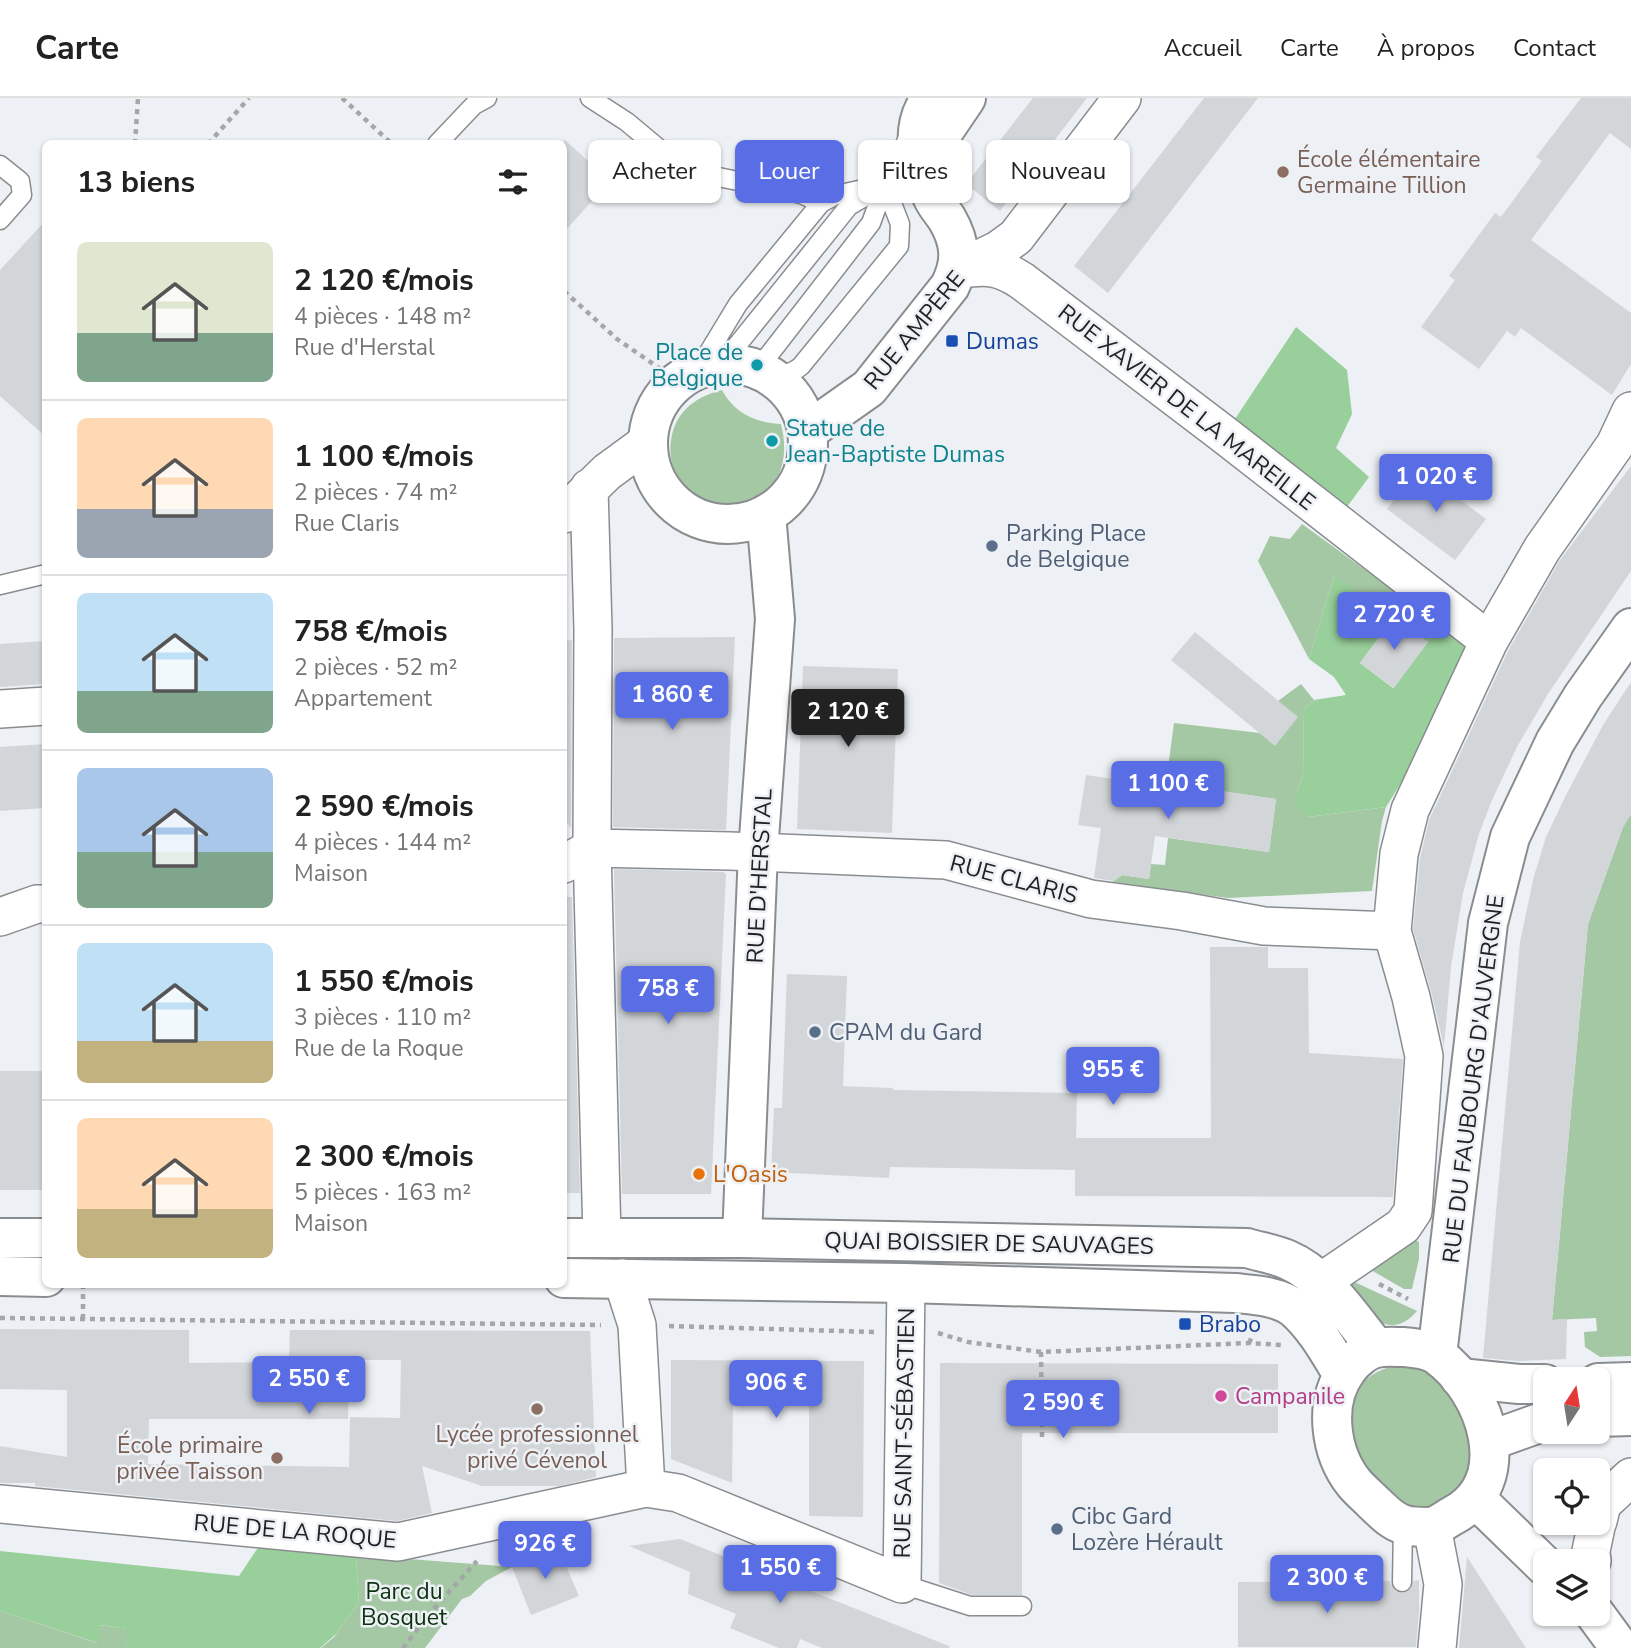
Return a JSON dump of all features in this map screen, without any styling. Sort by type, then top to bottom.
[{"type":"main road","points":[[940,140],[966,98]]},
{"type":"main road","points":[[917,140],[926,104]]},
{"type":"main road","points":[[936,203],[948,220],[958,244],[959,269]]},
{"type":"main road","name":"RUE AMPÈRE","points":[[808,431],[869,388],[950,286],[959,269]]},
{"type":"main road","points":[[722,371],[789,392],[801,410],[808,431],[806,465],[796,487],[784,501],[766,514],[736,524],[706,520],[691,515],[678,506],[665,493],[650,460],[648,442],[651,423],[658,407],[722,371]]},
{"type":"main road","name":"RUE D'HERSTAL","points":[[740,1280],[758,852],[775,619],[766,514]]},
{"type":"main road","name":"RUE DU FAUBOURG D'AUVERGNE","points":[[1449,1366],[1488,923],[1510,837],[1555,742],[1583,696],[1631,628]]},
{"type":"main road","points":[[0,1237],[42,1238]]},
{"type":"main road","name":"QUAI BOISSIER DE SAUVAGES","points":[[567,1238],[742,1238],[1247,1248],[1288,1260],[1321,1282],[1376,1348]]},
{"type":"main road","points":[[603,1238],[622,1278]]},
{"type":"main road","points":[[0,1276],[42,1277]]},
{"type":"main road","name":"QUAI BOISSIER DE SAUVAGES","points":[[567,1278],[906,1283],[1235,1293],[1268,1298],[1293,1308],[1327,1347],[1343,1375]]},
{"type":"main road","points":[[1449,1366],[1476,1399],[1489,1441],[1490,1462],[1475,1498],[1460,1512],[1418,1526],[1389,1518],[1353,1482],[1338,1452],[1331,1430],[1332,1404],[1343,1375],[1353,1362],[1376,1348],[1421,1349],[1449,1366],[1519,1384],[1533,1384]]},
{"type":"main road","points":[[1610,1383],[1631,1382]]},
{"type":"main road","points":[[1610,1417],[1631,1416]]},
{"type":"main road","points":[[1489,1441],[1533,1425]]},
{"type":"main road","points":[[1475,1498],[1533,1554]]},
{"type":"main road","points":[[1605,1626],[1620,1648]]},
{"type":"street","name":"RUE AMPÈRE","points":[[959,269],[998,250],[1016,237],[1122,98]]},
{"type":"street","name":"RUE XAVIER DE LA MAREILLE","points":[[959,269],[987,266],[1004,269],[1022,281],[1233,441],[1489,641]]},
{"type":"street","points":[[1321,1282],[1403,1226],[1413,1211],[1424,1056],[1392,931],[1399,853],[1410,810],[1489,641],[1542,549],[1615,445],[1631,411]]},
{"type":"street","points":[[567,510],[589,488],[648,442]]},
{"type":"street","points":[[589,488],[593,629],[578,856],[603,1238]]},
{"type":"street","points":[[0,709],[42,706]]},
{"type":"street","name":"RUE CLARIS","points":[[578,856],[758,852],[946,860],[1091,899],[1182,911],[1264,926],[1392,931]]},
{"type":"street","points":[[0,918],[42,904]]},
{"type":"street","points":[[622,1278],[637,1325],[646,1488]]},
{"type":"street","name":"RUE SAINT-SÉBASTIEN","points":[[902,1584],[906,1283]]},
{"type":"street","points":[[1610,1497],[1631,1477]]},
{"type":"street","name":"RUE DE LA ROQUE","points":[[0,1504],[398,1542],[646,1488],[678,1493],[902,1584]]},
{"type":"street","points":[[1418,1526],[1443,1584],[1437,1648]]},
{"type":"lane","points":[[441,140],[474,105],[487,98]]},
{"type":"lane","points":[[590,98],[627,122],[676,163],[694,173],[735,181]]},
{"type":"lane","points":[[908,140],[926,104]]},
{"type":"lane","points":[[0,164],[20,181],[22,195],[0,220]]},
{"type":"lane","points":[[722,371],[849,205],[858,200]]},
{"type":"lane","points":[[722,371],[738,304],[821,203]]},
{"type":"lane","points":[[722,371],[758,363],[768,356],[871,223],[878,203]]},
{"type":"lane","points":[[722,371],[782,375],[794,372],[899,246],[900,224],[892,203]]},
{"type":"lane","points":[[0,585],[42,575]]},
{"type":"lane","points":[[1402,1582],[1418,1526]]},
{"type":"lane","points":[[902,1584],[970,1606],[1021,1606]]},
{"type":"path","points":[[135,140],[138,98]]},
{"type":"path","points":[[212,140],[249,98]]},
{"type":"path","points":[[342,98],[389,140]]},
{"type":"path","points":[[567,294],[617,339],[722,371]]},
{"type":"path","points":[[83,1288],[83,1319]]},
{"type":"path","points":[[1041,1352],[1042,1437]]},
{"type":"path","points":[[403,1648],[481,1556]]},
{"type":"green space","points":[[1296,327],[1347,370],[1352,414],[1336,448],[1369,477],[1344,511],[1233,422]]},
{"type":"green space","points":[[722,390],[739,411],[763,422],[781,424],[783,459],[773,484],[753,499],[730,504],[705,500],[685,486],[672,465],[672,435],[679,418],[697,400]]},
{"type":"green space","points":[[1302,524],[1440,624],[1434,627],[1428,642],[1394,617],[1375,643],[1373,622],[1334,576],[1309,659],[1258,561],[1270,536],[1290,539]]},
{"type":"green space","points":[[1334,576],[1362,594],[1373,622],[1375,643],[1360,663],[1393,688],[1428,642],[1434,627],[1444,623],[1462,635],[1470,651],[1386,807],[1308,817],[1296,804],[1297,791],[1304,773],[1303,710],[1314,700],[1346,695],[1334,677],[1309,659]]},
{"type":"green space","points":[[1301,684],[1314,700],[1303,710],[1304,773],[1297,791],[1308,817],[1386,807],[1372,891],[1228,898],[1112,882],[1122,875],[1149,879],[1151,864],[1165,865],[1168,838],[1269,852],[1276,799],[1166,783],[1174,723],[1260,733],[1278,701]]},
{"type":"green space","points":[[1631,814],[1631,1356],[1600,1357],[1585,1347],[1584,1332],[1597,1331],[1596,1318],[1552,1320],[1588,924],[1623,827]]},
{"type":"green space","points":[[1414,1239],[1419,1242],[1419,1259],[1412,1289],[1404,1289],[1371,1270]]},
{"type":"green space","points":[[1348,1279],[1417,1311],[1397,1325],[1383,1324],[1369,1318],[1361,1314]]},
{"type":"green space","points":[[1393,1366],[1420,1370],[1440,1383],[1459,1410],[1470,1443],[1468,1475],[1461,1488],[1438,1504],[1419,1510],[1388,1502],[1345,1433],[1347,1409],[1356,1390],[1371,1375]]},
{"type":"green space","points":[[261,1543],[356,1555],[359,1602],[336,1634],[320,1648],[126,1648],[127,1629],[100,1625],[98,1643],[0,1611],[0,1551],[239,1576]]},
{"type":"green space","name":"Parc du Bosquet","points":[[356,1555],[512,1567],[486,1581],[470,1596],[462,1599],[425,1648],[321,1648],[334,1637],[359,1602]]},
{"type":"green space","points":[[0,1611],[97,1643],[99,1625],[128,1629],[126,1648],[0,1648]]},
{"type":"building","points":[[1033,98],[1087,98],[1055,140],[1000,140]]},
{"type":"building","points":[[1204,98],[1258,98],[1108,293],[1074,266],[1123,203],[1130,203],[1130,194]]},
{"type":"building","points":[[1581,98],[1631,98],[1631,149],[1610,133],[1531,240],[1631,313],[1631,364],[1612,395],[1521,328],[1515,337],[1507,331],[1479,369],[1421,327],[1455,280],[1449,276],[1495,213],[1501,217],[1542,161],[1536,157]]},
{"type":"building","points":[[567,142],[588,161],[588,203],[590,203],[567,229]]},
{"type":"building","points":[[986,158],[986,200],[972,189],[972,176]]},
{"type":"building","points":[[990,203],[1006,203],[1000,211]]},
{"type":"building","points":[[42,224],[42,433],[0,396],[0,270]]},
{"type":"building","points":[[1631,466],[1631,571],[1548,694],[1517,747],[1492,800],[1479,834],[1463,893],[1451,967],[1444,1047],[1413,929],[1420,858],[1429,820],[1508,651],[1560,560]]},
{"type":"building","points":[[1418,468],[1486,519],[1455,560],[1387,509]]},
{"type":"building","points":[[1394,617],[1428,642],[1394,688],[1360,663]]},
{"type":"building","points":[[1195,632],[1298,717],[1275,746],[1171,660]]},
{"type":"building","points":[[735,637],[726,830],[613,827],[614,638]]},
{"type":"building","points":[[572,640],[571,828],[567,823],[567,641]]},
{"type":"building","points":[[42,641],[42,684],[0,687],[0,644]]},
{"type":"building","points":[[803,666],[898,669],[892,833],[797,829]]},
{"type":"building","points":[[1631,682],[1631,814],[1623,827],[1588,924],[1552,1320],[1567,1319],[1566,1359],[1519,1361],[1483,1358],[1520,942],[1534,876],[1546,837],[1565,797],[1603,725]]},
{"type":"building","points":[[42,744],[42,808],[0,811],[0,747]]},
{"type":"building","points":[[1086,775],[1140,783],[1140,779],[1276,799],[1269,852],[1155,836],[1149,879],[1122,875],[1114,881],[1094,878],[1101,828],[1078,825]]},
{"type":"building","points":[[614,869],[726,874],[711,1194],[622,1194]]},
{"type":"building","points":[[567,897],[572,897],[580,1193],[567,1193]]},
{"type":"building","points":[[1210,947],[1268,947],[1268,968],[1308,968],[1309,1053],[1403,1059],[1393,1197],[1075,1196],[1075,1170],[890,1167],[889,1178],[771,1172],[774,1108],[782,1108],[787,974],[847,976],[843,1086],[893,1090],[1077,1093],[1076,1138],[1211,1138]]},
{"type":"building","points":[[0,1071],[42,1071],[42,1190],[0,1190]]},
{"type":"building","points":[[0,1329],[189,1330],[189,1363],[289,1362],[290,1330],[590,1331],[596,1477],[559,1486],[482,1486],[422,1466],[432,1513],[397,1521],[35,1486],[35,1483],[0,1483],[0,1446],[67,1457],[67,1390],[0,1389]],"holes":[[[350,1360],[401,1360],[400,1418],[350,1417],[349,1467],[148,1464],[149,1419],[348,1419]]]},
{"type":"building","points":[[671,1360],[864,1361],[863,1517],[809,1516],[809,1406],[733,1406],[732,1483],[671,1459]]},
{"type":"building","points":[[940,1363],[1278,1364],[1278,1433],[1022,1433],[1022,1595],[972,1595],[939,1583]]},
{"type":"building","points":[[680,1539],[949,1648],[822,1648],[800,1639],[797,1648],[779,1648],[730,1628],[736,1614],[688,1594],[690,1572],[629,1546]]},
{"type":"building","points":[[558,1547],[579,1596],[531,1615],[512,1567]]},
{"type":"building","points":[[1467,1557],[1526,1648],[1459,1648]]},
{"type":"building","points":[[1419,1580],[1416,1647],[1238,1647],[1238,1582],[1389,1581],[1396,1591],[1402,1593],[1411,1588],[1413,1581]]},
{"type":"place","name":"École élémentaire Germaine Tillion","points":[[1283,172]]},
{"type":"place","name":"Dumas","points":[[952,341]]},
{"type":"place","name":"Place de Belgique","points":[[757,365]]},
{"type":"place","name":"Statue de Jean-Baptiste Dumas","points":[[772,441]]},
{"type":"place","name":"Parking Place de Belgique","points":[[992,546]]},
{"type":"place","name":"CPAM du Gard","points":[[815,1032]]},
{"type":"place","name":"L'Oasis","points":[[699,1174]]},
{"type":"place","name":"Brabo","points":[[1185,1324]]},
{"type":"place","name":"Campanile","points":[[1221,1396]]},
{"type":"place","name":"Lycée professionnel privé Cévenol","points":[[537,1409]]},
{"type":"place","name":"École primaire privée Taisson","points":[[277,1458]]},
{"type":"place","name":"Cibc Gard Lozère Hérault","points":[[1057,1529]]}]
